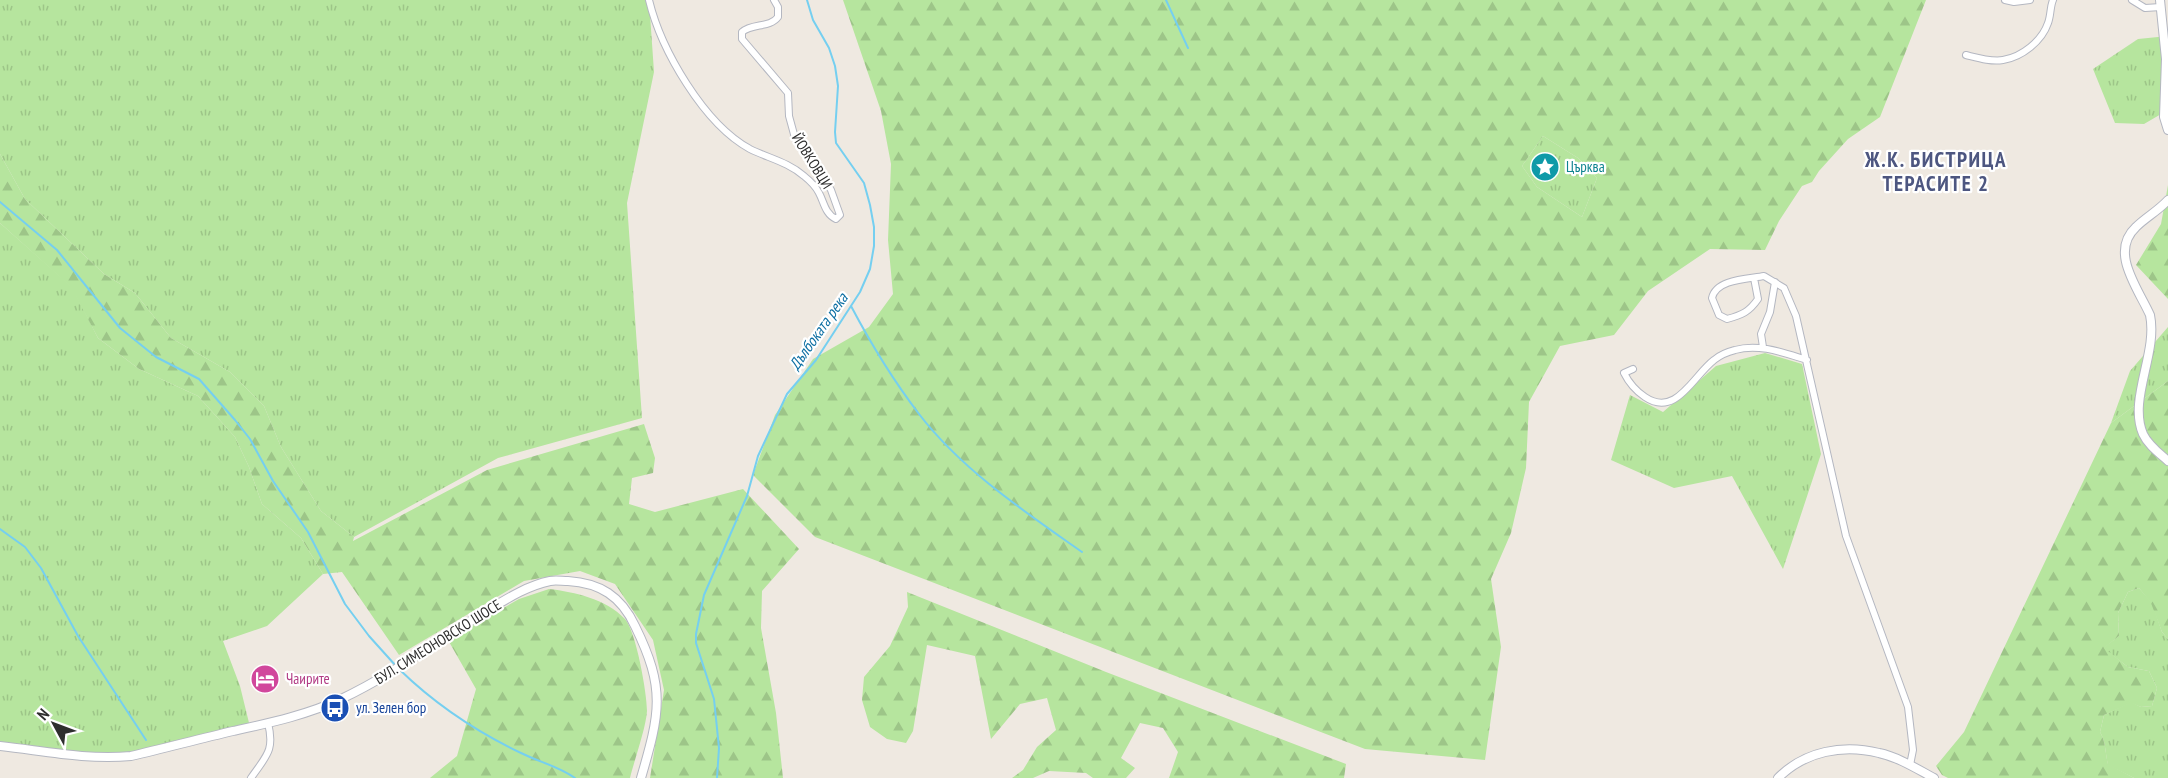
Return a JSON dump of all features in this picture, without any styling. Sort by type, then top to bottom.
[{"type":"street","name":"ЙОВКОВЦИ","points":[[649,0],[672,58],[692,92],[712,118],[750,149],[791,167],[804,176],[818,191],[828,212],[836,219],[840,215],[831,190],[811,157],[795,138],[789,116],[788,93],[742,39],[742,32],[747,28],[775,21],[778,17],[778,7],[774,0]]},
{"type":"street","points":[[2005,0],[2014,2],[2030,0]]},
{"type":"street","points":[[1966,55],[1988,60],[2004,60],[2018,55],[2033,45],[2043,34],[2049,21],[2053,0]]},
{"type":"street","points":[[2132,0],[2145,8],[2161,4],[2166,59],[2164,117],[2168,130]]},
{"type":"street","points":[[2168,200],[2159,210],[2136,227],[2127,239],[2123,253],[2127,269],[2150,315],[2151,323],[2152,338],[2141,394],[2141,427],[2149,443],[2168,461]]},
{"type":"street","points":[[1754,278],[1758,299],[1751,310],[1742,315],[1727,319],[1719,315],[1712,298],[1716,288],[1722,285],[1754,278],[1764,276],[1784,288],[1792,307],[1807,360],[1846,536],[1908,707],[1914,750],[1910,765]]},
{"type":"street","points":[[1763,348],[1761,333],[1770,312],[1775,282]]},
{"type":"street","points":[[1633,369],[1624,373],[1638,392],[1657,403],[1669,403],[1681,396],[1702,371],[1722,354],[1746,347],[1763,348],[1807,360]]},
{"type":"street","name":"БУЛ. СИМЕОНОВСКО ШОСЕ","points":[[0,746],[78,757],[113,758],[131,756],[301,715],[341,699],[528,588],[552,581],[582,582],[603,588],[613,596],[632,619],[657,681],[658,708],[641,778]]},
{"type":"street","points":[[251,778],[266,757],[273,741],[268,723]]},
{"type":"street","points":[[1779,778],[1802,760],[1825,751],[1853,749],[1880,753],[1934,778]]},
{"type":"green space","points":[[0,0],[649,0],[654,72],[627,203],[642,418],[498,458],[354,537],[321,511],[281,447],[264,406],[230,372],[171,338],[135,293],[104,274],[25,199],[0,154]]},
{"type":"green space","points":[[843,0],[1926,0],[1880,117],[1848,139],[1812,182],[1802,186],[1779,221],[1765,250],[1710,249],[1648,291],[1614,335],[1560,346],[1529,402],[1526,468],[1511,533],[1491,579],[1501,647],[1485,760],[1365,749],[815,537],[753,475],[775,415],[813,359],[869,327],[893,294],[888,240],[891,164],[881,111]],"holes":[[[1543,136],[1578,158],[1597,178],[1582,217],[1537,187],[1522,166]]]},
{"type":"green space","points":[[2168,36],[2168,110],[2144,124],[2115,123],[2093,69],[2138,39]]},
{"type":"green space","points":[[1543,136],[1578,158],[1597,178],[1582,217],[1537,187],[1522,166]]},
{"type":"green space","points":[[0,154],[25,199],[104,274],[135,293],[171,338],[230,372],[264,406],[281,447],[321,511],[354,537],[353,541],[487,470],[644,424],[655,458],[653,473],[632,478],[629,504],[655,512],[743,489],[799,549],[762,591],[761,628],[776,713],[783,778],[650,778],[664,690],[653,640],[615,584],[580,571],[524,581],[399,655],[342,572],[323,574],[301,538],[262,504],[235,437],[198,396],[139,369],[98,338],[71,287],[0,223]]},
{"type":"green space","points":[[2168,185],[2168,299],[2136,265],[2161,224]]},
{"type":"green space","points":[[0,223],[72,287],[98,338],[139,369],[198,396],[235,437],[262,504],[301,538],[323,574],[267,626],[223,641],[240,686],[250,727],[131,756],[0,746]]},
{"type":"green space","points":[[2168,327],[2168,381],[2111,423],[2130,371]]},
{"type":"green space","points":[[1765,353],[1802,364],[1821,454],[1783,569],[1732,476],[1674,488],[1611,460],[1630,395],[1663,412],[1716,366]]},
{"type":"green space","points":[[2168,381],[2168,639],[2162,632],[2151,603],[2139,588],[2128,592],[2118,613],[2119,636],[2104,648],[2128,667],[2149,671],[2157,688],[2152,706],[2141,707],[2131,703],[2104,715],[2100,732],[2108,764],[2134,778],[1948,778],[1942,775],[1936,766],[1964,732],[2111,423]]},
{"type":"green space","points":[[2139,588],[2152,603],[2162,632],[2168,639],[2168,778],[2134,778],[2108,765],[2100,732],[2104,715],[2131,702],[2141,707],[2152,706],[2157,688],[2149,671],[2128,667],[2103,648],[2119,636],[2118,613],[2128,592]]},
{"type":"green space","points":[[549,589],[569,592],[609,606],[625,619],[629,626],[640,663],[647,711],[630,778],[430,778],[457,756],[476,689],[448,640],[519,599]]},
{"type":"green space","points":[[907,592],[1106,672],[1346,764],[1344,778],[1169,778],[1178,752],[1163,728],[1140,723],[1121,758],[1135,768],[1126,778],[1093,778],[1086,773],[1049,771],[1033,778],[1012,778],[1023,770],[1037,747],[1056,730],[1047,698],[1020,704],[991,739],[975,656],[927,645],[913,731],[906,743],[887,739],[870,727],[862,700],[864,677],[890,646],[908,607]]},
{"type":"waterway","name":"Дълбоката река","points":[[717,778],[719,748],[714,699],[696,643],[704,595],[747,496],[758,456],[787,394],[816,360],[860,292],[870,269],[874,246],[874,227],[864,183],[836,143],[838,86],[835,66],[829,48],[813,20],[807,0]]},
{"type":"waterway","points":[[1166,0],[1188,48]]},
{"type":"waterway","points":[[0,202],[57,250],[120,328],[156,357],[199,379],[235,420],[250,439],[273,481],[308,532],[345,604],[396,666]]},
{"type":"waterway","points":[[851,306],[891,375],[936,434],[974,472],[995,489],[1082,552]]},
{"type":"waterway","points":[[0,529],[25,547],[41,568],[78,636],[146,740]]},
{"type":"waterway","points":[[400,670],[442,706],[473,726],[505,745],[575,778]]},
{"type":"place","name":"Църква","points":[[1545,167]]},
{"type":"place","name":"Чаирите","points":[[265,679]]},
{"type":"place","name":"ул. Зелен бор","points":[[335,708]]},
{"type":"district","name":"Ж.К. БИСТРИЦА ТЕРАСИТЕ 2","points":[[1936,172]]}]
